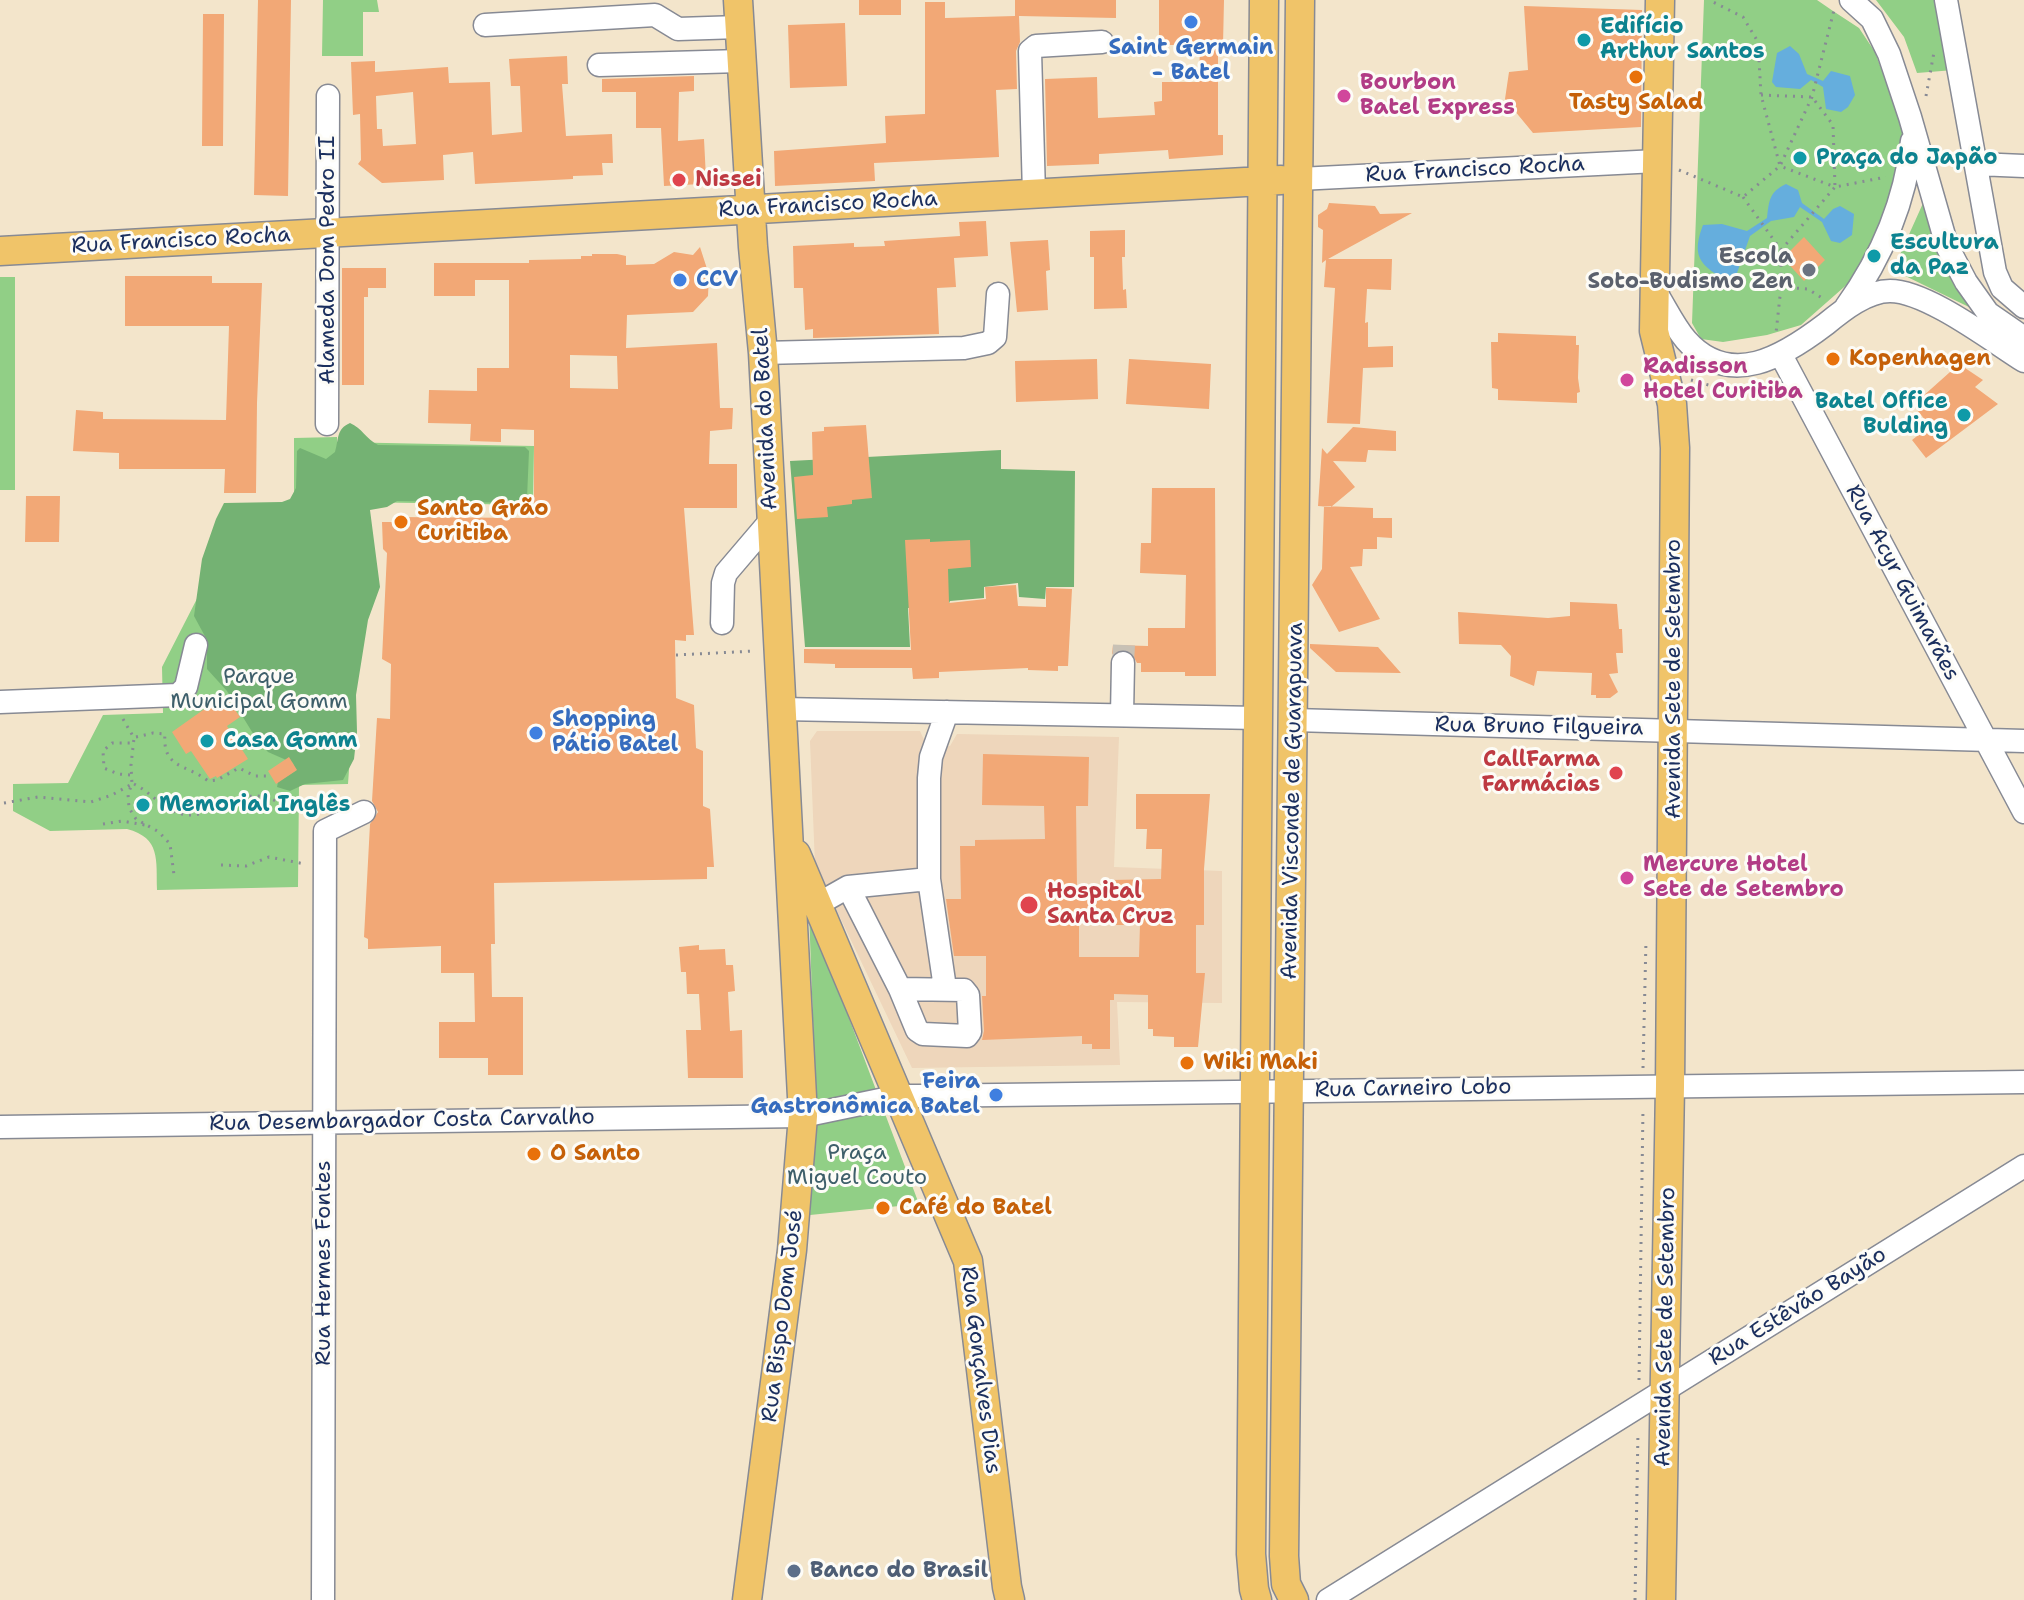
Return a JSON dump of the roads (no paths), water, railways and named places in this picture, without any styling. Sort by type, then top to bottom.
[{"type":"main road","name":"Avenida Visconde de Guarapuava","points":[[1251,1554],[1264,0]]},
{"type":"main road","points":[[1264,48],[1293,0]]},
{"type":"main road","name":"Avenida Visconde de Guarapuava","points":[[1294,1600],[1286,1584],[1284,1556],[1300,0]]},
{"type":"main road","name":"Avenida Sete de Setembro","points":[[1660,0],[1654,331],[1672,404],[1675,448],[1670,1086],[1661,1600]]},
{"type":"main road","name":"Avenida do Batel","points":[[739,14],[763,353],[789,839]]},
{"type":"main road","name":"Rua Francisco Rocha","points":[[0,251],[1299,179]]},
{"type":"main road","name":"Rua Gonçalves Dias","points":[[789,839],[968,1261],[1010,1600]]},
{"type":"main road","name":"Rua Bispo Dom José","points":[[747,1600],[792,1250],[803,1116],[789,839]]},
{"type":"main road","points":[[1256,998],[1292,944]]},
{"type":"main road","points":[[1251,1554],[1257,1600]]},
{"type":"street","points":[[1946,0],[1995,272],[2002,288],[2024,307]]},
{"type":"street","points":[[1842,5],[1872,19],[1889,54],[1947,246],[1966,282],[1988,313],[2024,338]]},
{"type":"street","points":[[485,25],[655,15],[678,29],[739,14]]},
{"type":"street","points":[[1034,194],[1030,51],[1036,46],[1102,42]]},
{"type":"street","points":[[599,65],[741,61]]},
{"type":"street","name":"Alameda Dom Pedro II","points":[[327,424],[328,96]]},
{"type":"street","points":[[1845,308],[1867,278],[1890,229],[1903,195],[1914,131]]},
{"type":"street","name":"Rua Francisco Rocha","points":[[1299,179],[1657,161]]},
{"type":"street","points":[[1977,164],[2024,166]]},
{"type":"street","points":[[1653,288],[1686,340],[1705,356],[1724,363],[1762,363],[1781,355],[1845,308],[1887,291],[1906,293],[1925,300],[2024,361]]},
{"type":"street","points":[[763,353],[964,348],[988,343],[995,337],[998,294]]},
{"type":"street","name":"Rua Acyr Guimarães","points":[[1781,355],[2024,812]]},
{"type":"street","points":[[722,623],[726,573],[772,519]]},
{"type":"street","points":[[0,702],[178,695],[183,692],[196,645]]},
{"type":"street","points":[[1122,715],[1123,663]]},
{"type":"street","points":[[781,709],[1258,718]]},
{"type":"street","points":[[945,988],[929,879],[931,757],[947,712]]},
{"type":"street","name":"Rua Bruno Filgueira","points":[[1294,720],[2024,741]]},
{"type":"street","name":"Rua Hermes Fontes","points":[[323,1600],[325,831],[364,812]]},
{"type":"street","points":[[818,904],[848,887],[929,879]]},
{"type":"street","points":[[848,887],[900,989],[917,1030],[923,1034],[967,1036],[970,1032],[968,995],[964,990],[900,989]]},
{"type":"street","name":"Rua Carneiro Lobo","points":[[803,1116],[899,1096],[2024,1082]]},
{"type":"street","name":"Rua Desembargador Costa Carvalho","points":[[0,1127],[803,1116]]},
{"type":"street","name":"Rua Estêvão Bayão","points":[[1328,1600],[2024,1166]]},
{"type":"street","name":"Avenida Visconde de Guarapuava","points":[[1250,1600],[1251,1554]]},
{"type":"water","points":[[1790,46],[1799,54],[1807,74],[1823,81],[1831,71],[1850,76],[1855,95],[1848,107],[1841,112],[1826,109],[1823,87],[1811,80],[1800,89],[1776,87],[1772,82],[1777,53]]},
{"type":"water","points":[[1786,184],[1798,190],[1802,203],[1824,219],[1840,206],[1854,214],[1852,235],[1840,243],[1831,241],[1822,222],[1800,207],[1794,217],[1771,221],[1750,236],[1737,273],[1724,279],[1708,268],[1698,251],[1703,225],[1722,224],[1747,231],[1767,218],[1771,198],[1776,190]]},
{"type":"tunnel","points":[[1123,663],[1124,645]]},
{"type":"place","name":"Saint Germain - Batel","points":[[1191,22]]},
{"type":"place","name":"Edifício Arthur Santos","points":[[1584,40]]},
{"type":"place","name":"Tasty Salad","points":[[1636,77]]},
{"type":"place","name":"Bourbon Batel Express","points":[[1344,96]]},
{"type":"place","name":"Praça do Japão","points":[[1800,158]]},
{"type":"place","name":"Nissei","points":[[679,180]]},
{"type":"place","name":"Escultura da Paz","points":[[1874,256]]},
{"type":"place","name":"Escola Soto-Budismo Zen","points":[[1809,270]]},
{"type":"place","name":"CCV","points":[[680,280]]},
{"type":"place","name":"Kopenhagen","points":[[1833,359]]},
{"type":"place","name":"Radisson Hotel Curitiba","points":[[1627,380]]},
{"type":"place","name":"Batel Office Bulding","points":[[1964,415]]},
{"type":"place","name":"Santo Grão Curitiba","points":[[401,522]]},
{"type":"place","name":"Shopping Pátio Batel","points":[[536,733]]},
{"type":"place","name":"Casa Gomm","points":[[207,741]]},
{"type":"place","name":"CallFarma Farmácias","points":[[1616,773]]},
{"type":"place","name":"Memorial Inglês","points":[[143,805]]},
{"type":"place","name":"Mercure Hotel Sete de Setembro","points":[[1627,878]]},
{"type":"place","name":"Hospital Santa Cruz","points":[[1029,905]]},
{"type":"place","name":"Wiki Maki","points":[[1187,1063]]},
{"type":"place","name":"Feira Gastronômica Batel","points":[[996,1095]]},
{"type":"place","name":"O Santo","points":[[534,1154]]},
{"type":"place","name":"Café do Batel","points":[[883,1208]]},
{"type":"place","name":"Banco do Brasil","points":[[794,1571]]},
{"type":"park label","name":"Parque Municipal Gomm","points":[[259,690]]},
{"type":"park label","name":"Praça Miguel Couto","points":[[857,1166]]}]
